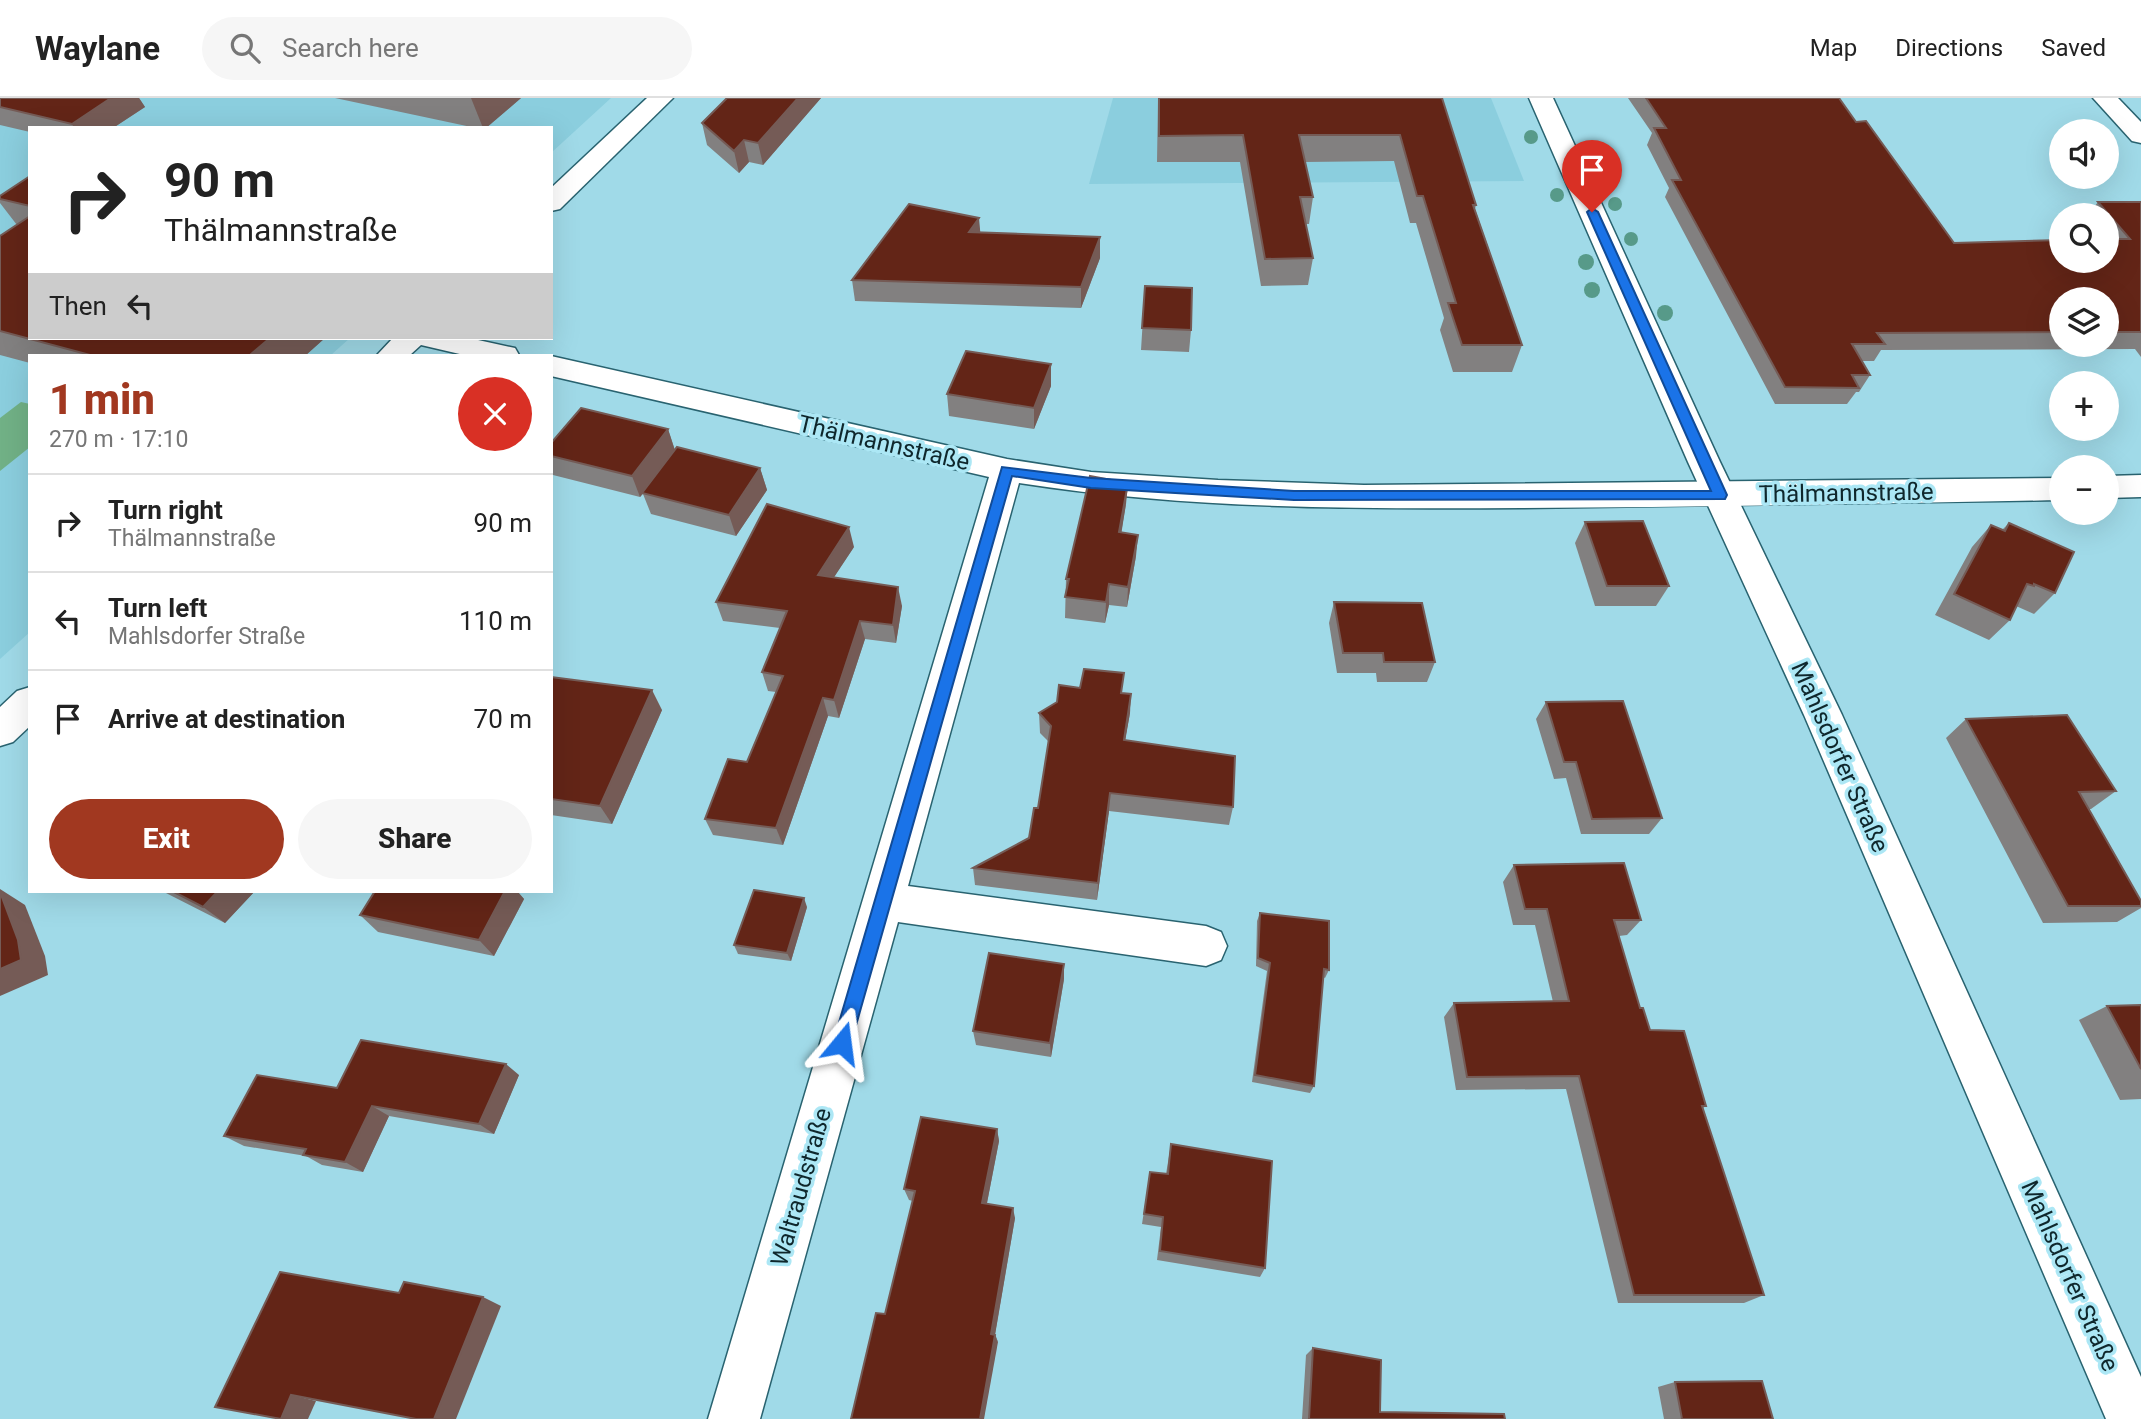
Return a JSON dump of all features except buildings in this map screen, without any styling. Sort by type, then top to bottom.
[{"type":"street","points":[[553,201],[661,98]]},
{"type":"street","name":"Mahlsdorfer Straße","points":[[1541,98],[1720,495],[1823,715],[2133,1419]]},
{"type":"street","points":[[2105,98],[2141,136]]},
{"type":"street","points":[[394,354],[409,340]]},
{"type":"street","points":[[438,340],[500,354]]},
{"type":"street","name":"Thälmannstraße","points":[[553,366],[1007,470],[1091,483],[1294,496],[1720,495],[2049,489]]},
{"type":"street","name":"Waltraudstraße","points":[[734,1419],[1007,470]]},
{"type":"street","points":[[2119,487],[2141,486]]},
{"type":"street","points":[[0,731],[28,704]]},
{"type":"street","points":[[883,901],[1206,946]]},
{"type":"shaded area","points":[[0,98],[611,98],[553,151],[553,126],[28,126],[28,340],[348,340],[332,354],[28,354],[28,634],[0,659]]},
{"type":"shaded area","points":[[1113,98],[1491,98],[1524,181],[1089,184]]},
{"type":"green space","points":[[21,402],[28,404],[28,449],[0,471],[0,418]]},
{"type":"route","points":[[842,1043],[1007,470],[1091,483],[1294,496],[1720,495],[1592,212]]}]
